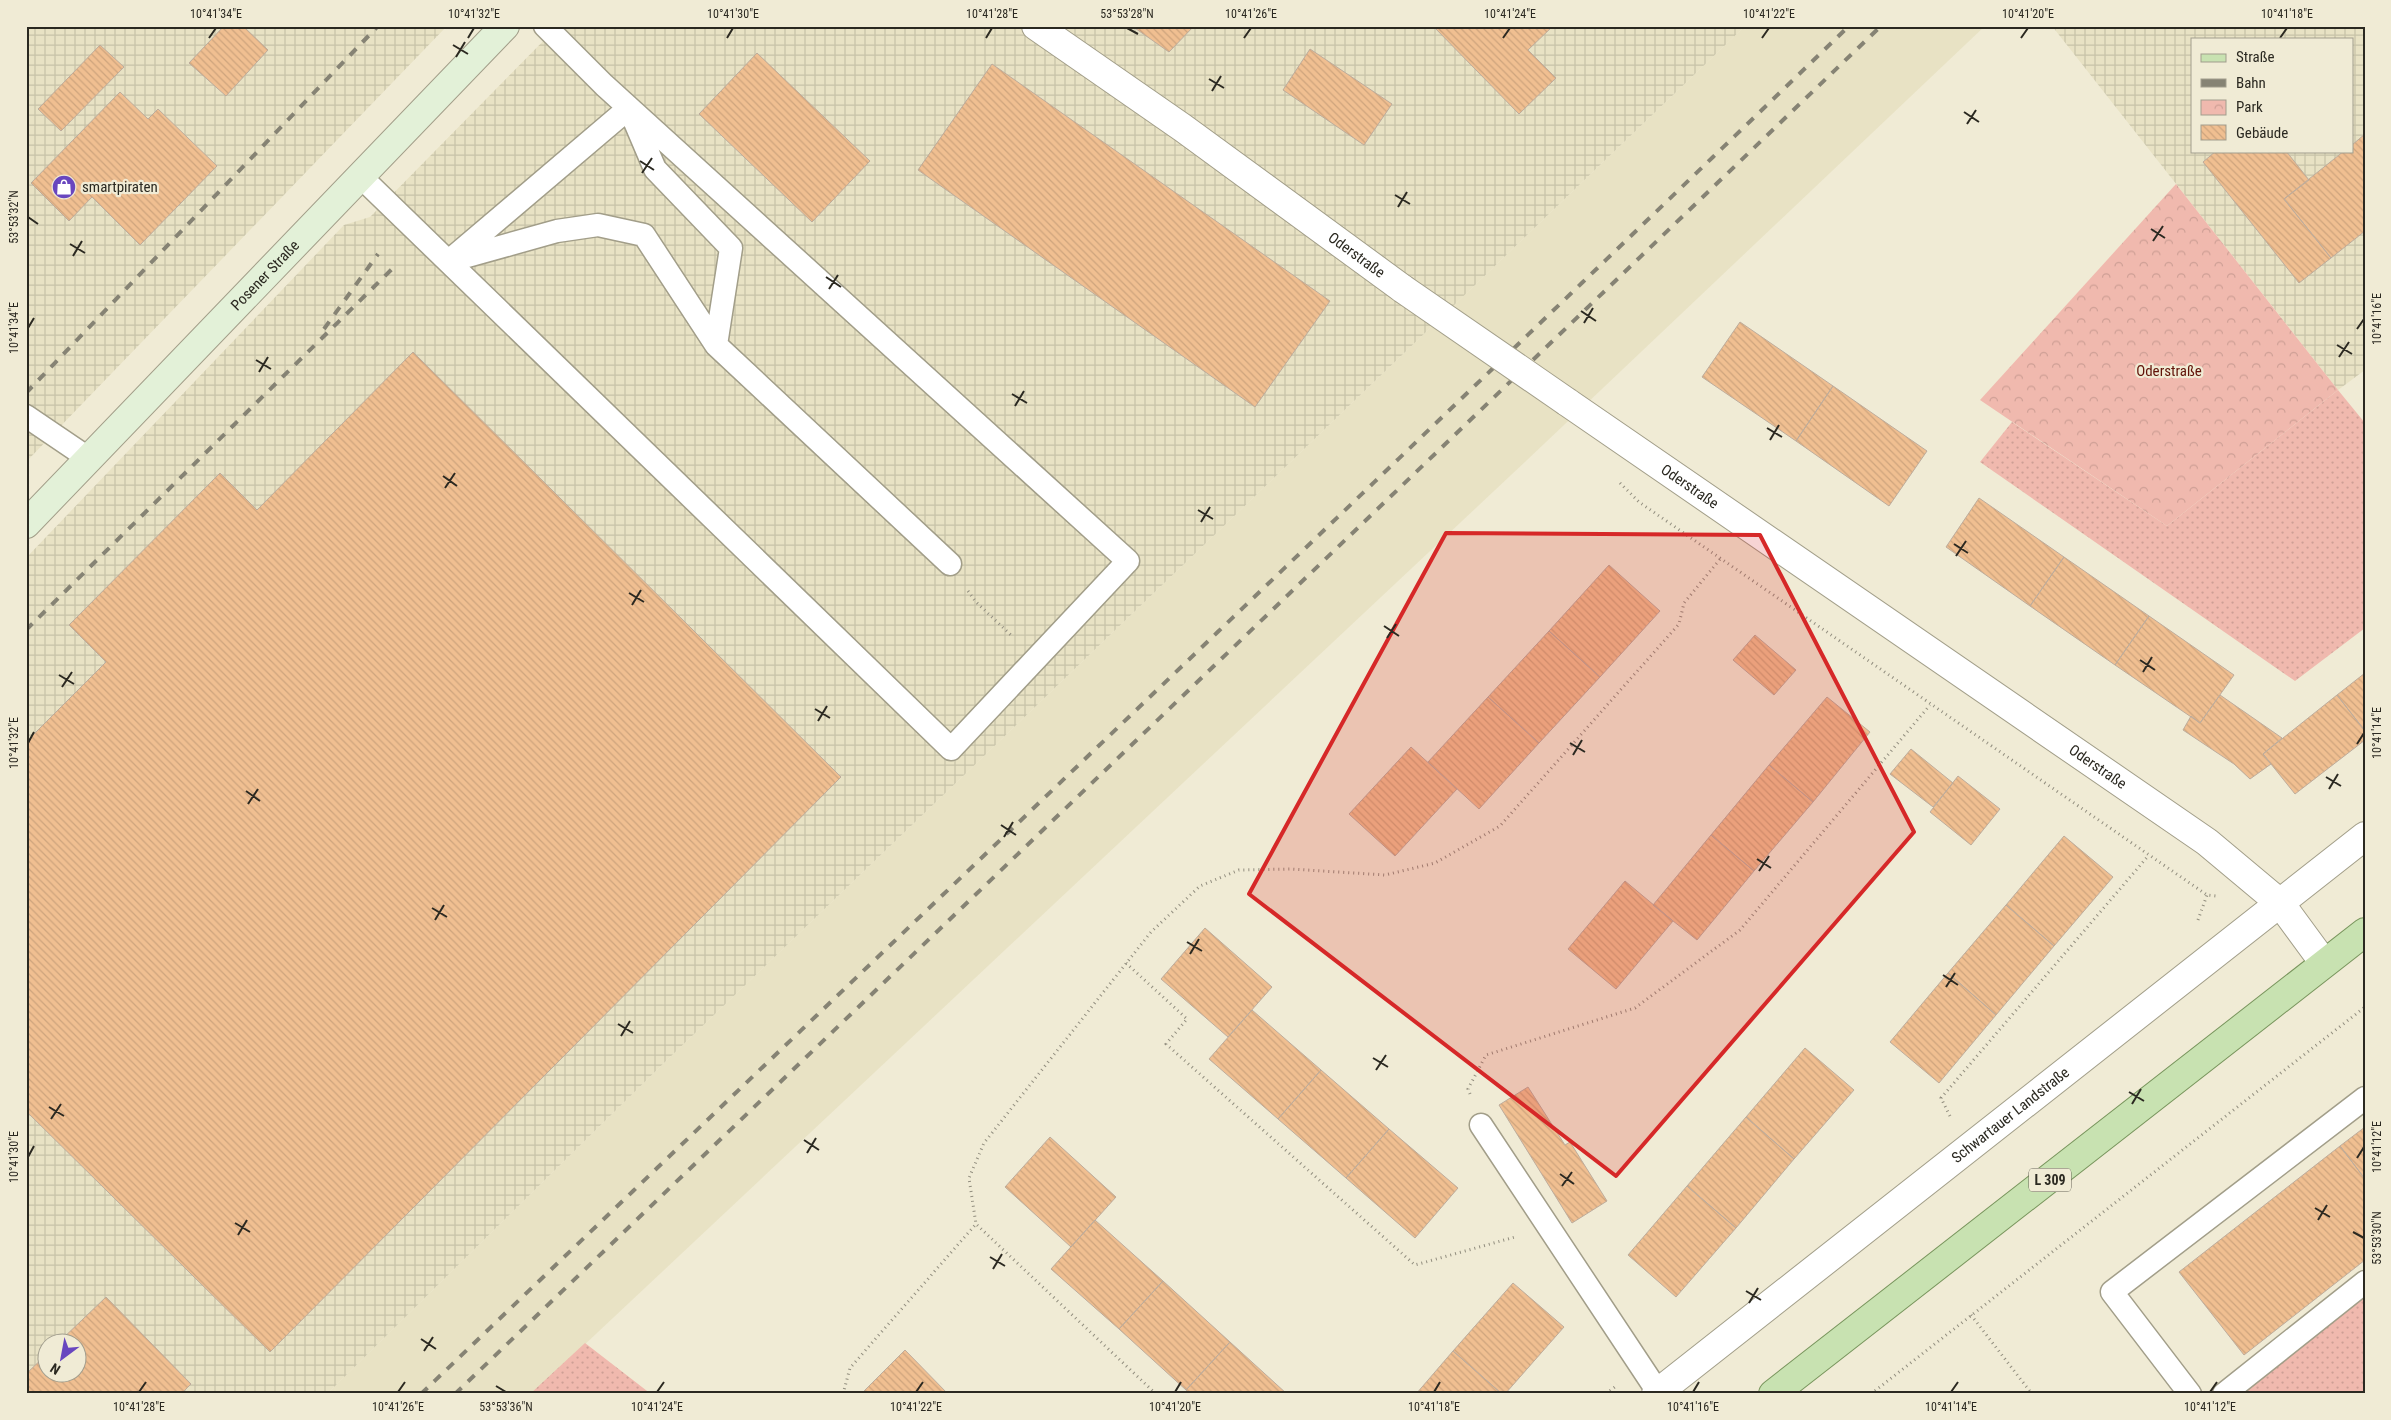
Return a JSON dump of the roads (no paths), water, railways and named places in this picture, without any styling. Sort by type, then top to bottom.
[{"type":"main road","name":"L 309","points":[[1774,1394],[2365,932]]},
{"type":"street","name":"Posener Straße","points":[[26,524],[505,26]]},
{"type":"street","name":"Oderstraße","points":[[1036,26],[1183,128],[1403,289],[2207,842],[2280,903],[2324,963]]},
{"type":"street","name":"Schwartauer Landstraße","points":[[1657,1393],[2365,836]]},
{"type":"lane","points":[[360,176],[951,749],[1128,561],[630,108],[544,26]]},
{"type":"lane","points":[[449,261],[630,108]]},
{"type":"lane","points":[[630,108],[655,168],[732,248],[716,345]]},
{"type":"lane","points":[[449,261],[557,231],[598,225],[644,235],[716,345],[950,564]]},
{"type":"lane","points":[[26,416],[88,458]]},
{"type":"lane","points":[[2190,1394],[2112,1292],[2365,1098]]},
{"type":"lane","points":[[1482,1125],[1657,1393]]},
{"type":"lane","points":[[2224,1394],[2365,1282]]},
{"type":"railway","points":[[26,393],[378,26]]},
{"type":"railway","points":[[421,1394],[1849,26]]},
{"type":"railway","points":[[455,1394],[1881,26]]},
{"type":"railway","points":[[324,329],[378,254]]},
{"type":"railway","points":[[26,630],[393,268]]},
{"type":"place","name":"smartpiraten","points":[[64,187]]}]
